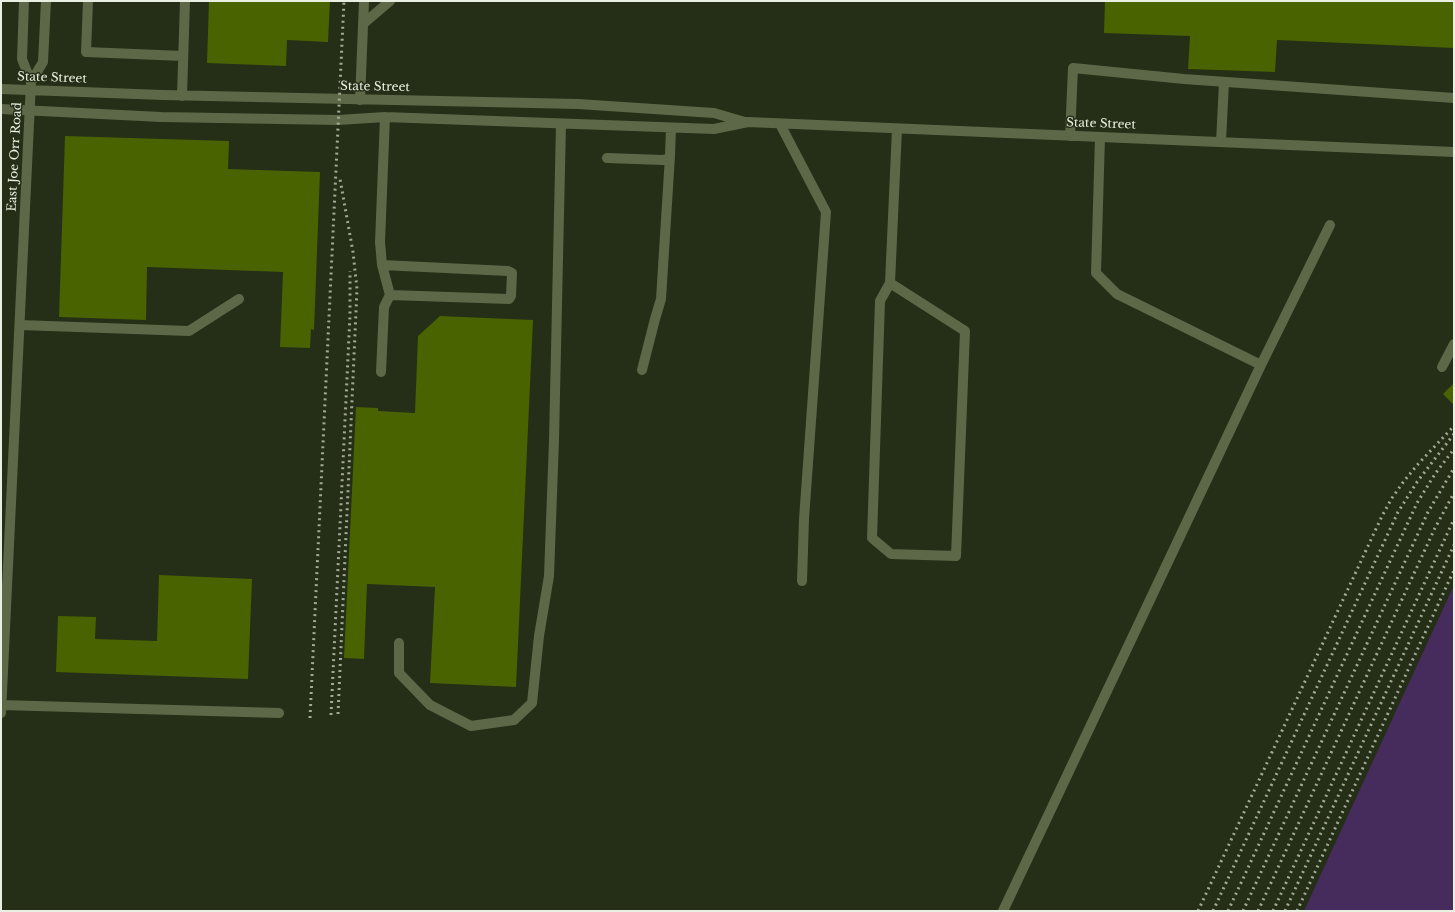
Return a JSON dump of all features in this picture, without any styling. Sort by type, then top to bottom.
[{"type":"street","name":"East Joe Orr Road","points":[[1,713],[5,547],[20,325],[31,86],[22,59],[24,1]]},
{"type":"street","name":"East Joe Orr Road","points":[[31,86],[43,62],[46,1]]},
{"type":"street","points":[[88,1],[86,52],[183,56]]},
{"type":"street","points":[[182,96],[185,1]]},
{"type":"street","points":[[360,100],[364,1]]},
{"type":"street","points":[[364,24],[390,1]]},
{"type":"street","points":[[1070,136],[1073,68],[1184,79],[1454,98]]},
{"type":"street","points":[[1221,142],[1224,82]]},
{"type":"street","name":"State Street","points":[[1,89],[31,86],[182,96],[578,104],[714,113],[748,122],[780,124],[1454,152]]},
{"type":"street","name":"State Street","points":[[1,109],[161,117],[338,120],[385,117],[714,129],[748,122]]},
{"type":"street","points":[[381,372],[384,306],[390,294],[382,265],[380,242],[385,117]]},
{"type":"street","points":[[399,643],[399,673],[430,705],[471,726],[514,720],[532,702],[539,636],[549,576],[554,440],[561,124]]},
{"type":"street","points":[[780,124],[826,212],[805,511],[802,581]]},
{"type":"street","points":[[642,370],[661,299],[671,128]]},
{"type":"street","points":[[890,283],[965,331],[956,556],[890,554],[872,538],[880,301],[890,283],[897,129]]},
{"type":"street","points":[[1100,137],[1096,273],[1117,294],[1261,365]]},
{"type":"street","points":[[607,158],[663,160],[670,156]]},
{"type":"street","points":[[1003,911],[1261,365],[1330,225]]},
{"type":"street","points":[[382,265],[508,271],[512,273],[511,296],[509,300],[390,294]]},
{"type":"street","points":[[20,325],[189,331],[239,299]]},
{"type":"street","points":[[1442,367],[1454,344]]},
{"type":"street","points":[[1,705],[279,713]]},
{"type":"shaded area","points":[[1454,585],[1454,911],[1304,911]]},
{"type":"building","points":[[209,1],[330,1],[328,42],[287,40],[286,66],[207,63]]},
{"type":"building","points":[[1105,1],[1454,1],[1454,48],[1277,40],[1275,72],[1188,69],[1190,36],[1104,33]]},
{"type":"building","points":[[65,136],[229,141],[228,169],[320,172],[314,330],[311,329],[310,348],[280,347],[283,272],[147,267],[146,320],[59,317]]},
{"type":"building","points":[[440,316],[533,320],[516,687],[430,683],[435,587],[367,584],[364,659],[344,658],[356,407],[378,408],[378,411],[415,413],[418,336]]},
{"type":"building","points":[[1454,383],[1454,405],[1443,394]]},
{"type":"building","points":[[159,575],[252,579],[248,679],[56,672],[58,616],[96,617],[95,639],[157,641]]},
{"type":"railway","points":[[310,718],[344,1]]},
{"type":"railway","points":[[338,714],[357,289],[353,252],[340,179]]},
{"type":"railway","points":[[331,715],[350,315],[350,271]]},
{"type":"railway","points":[[1198,911],[1382,516],[1404,481],[1454,426]]},
{"type":"railway","points":[[1213,911],[1398,512],[1417,482],[1454,434]]},
{"type":"railway","points":[[1228,911],[1417,503],[1435,474],[1454,449]]},
{"type":"railway","points":[[1243,911],[1428,512],[1454,468]]},
{"type":"railway","points":[[1258,911],[1435,528],[1454,493]]},
{"type":"railway","points":[[1273,911],[1454,519]]},
{"type":"railway","points":[[1285,911],[1454,545]]},
{"type":"railway","points":[[1297,911],[1454,570]]}]
